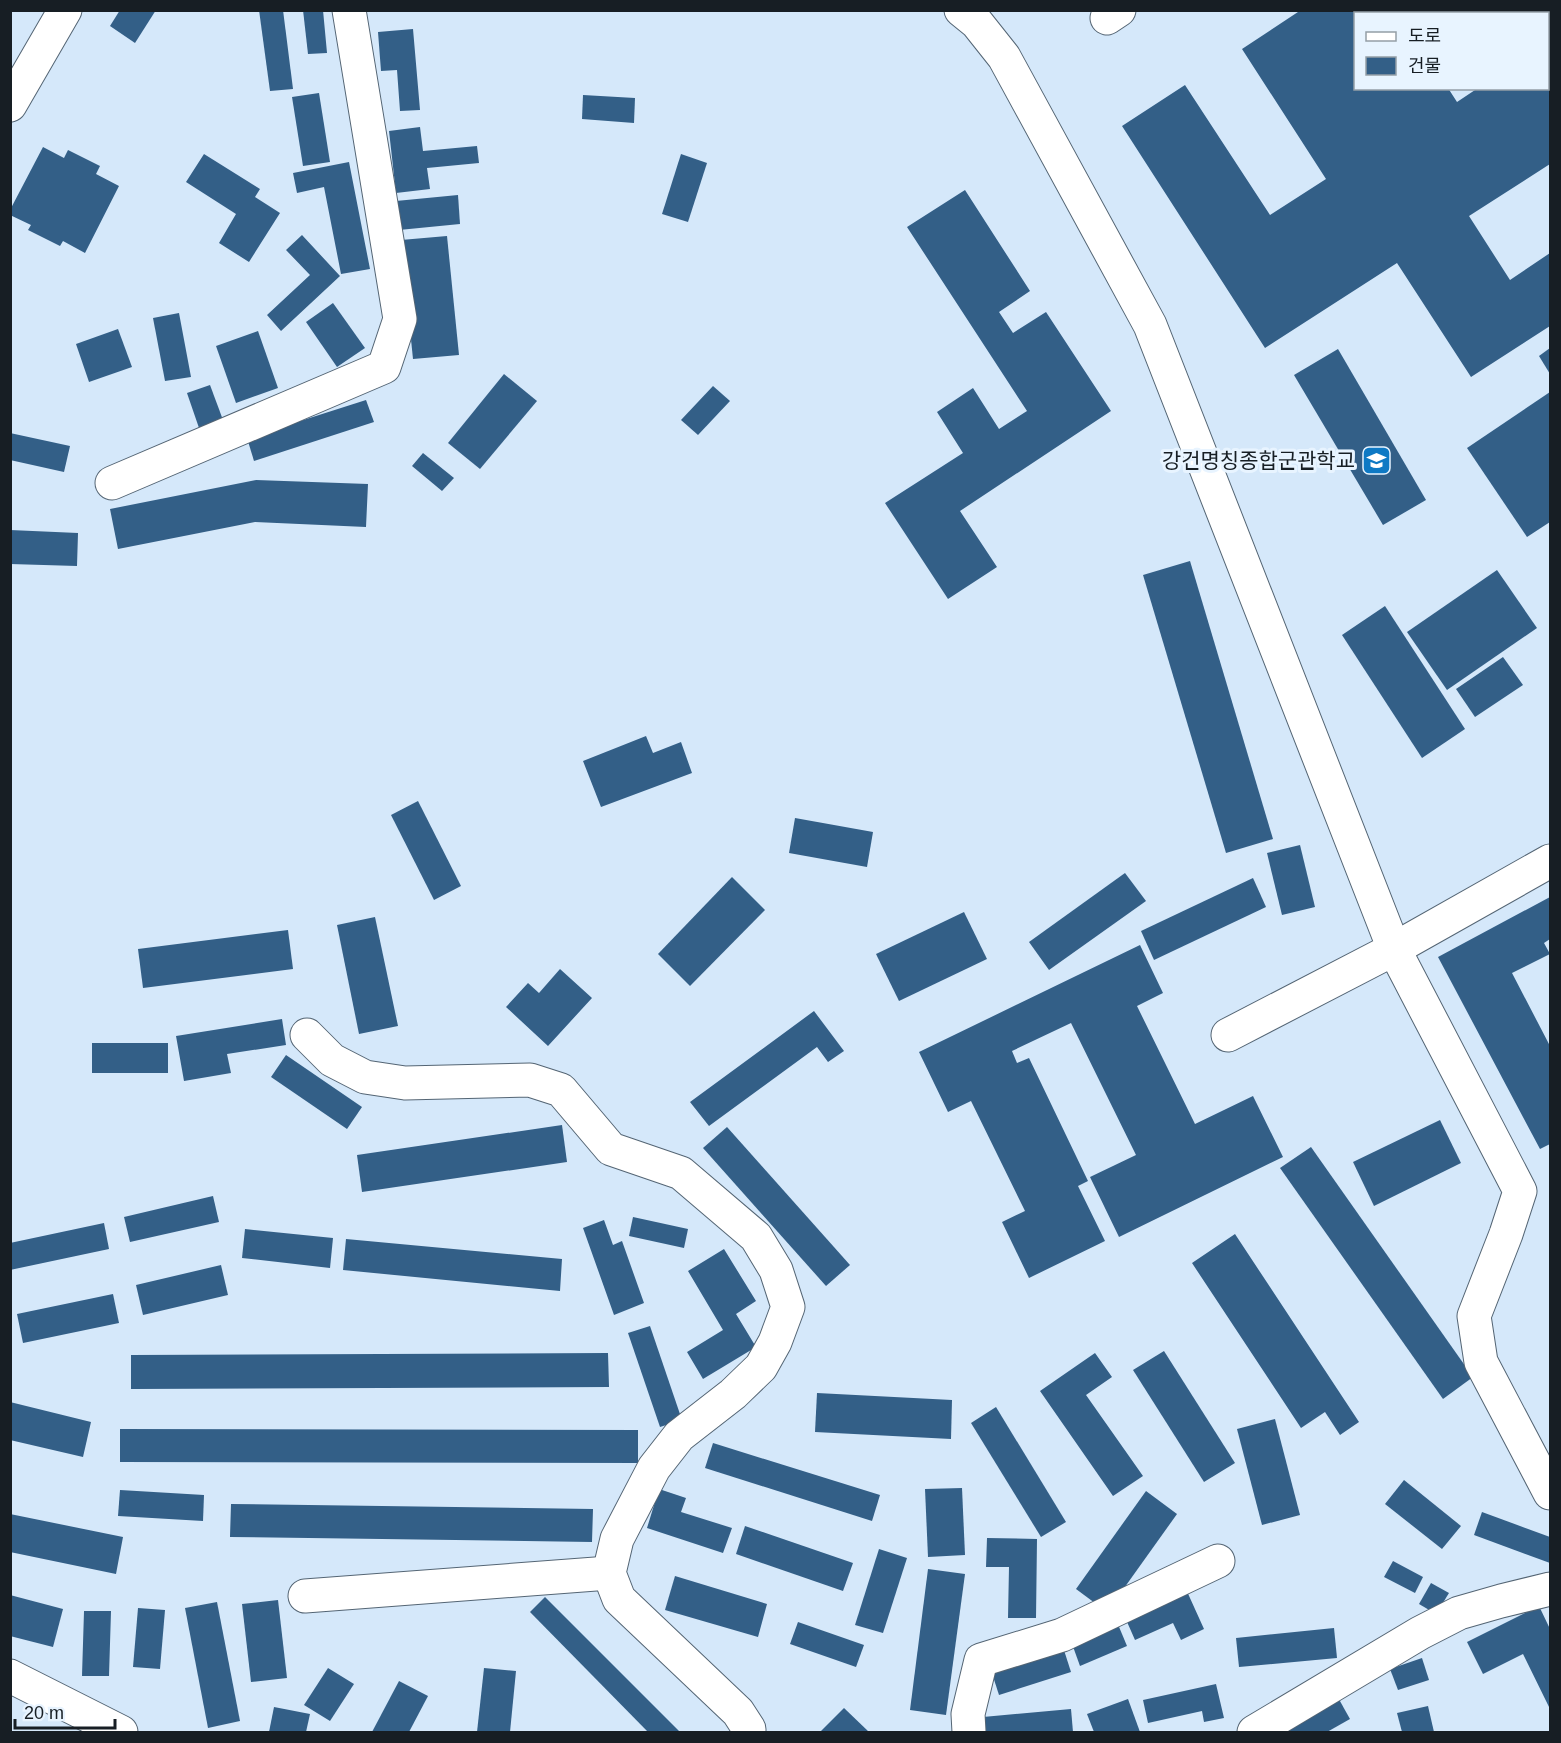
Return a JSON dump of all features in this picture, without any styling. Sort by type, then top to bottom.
[{"type":"street","points":[[10,105],[65,10]]},
{"type":"street","points":[[112,483],[384,367],[400,319],[349,10]]},
{"type":"street","points":[[961,10],[977,23],[1004,57],[1150,325],[1394,949],[1520,1191],[1474,1316],[1481,1362],[1551,1493]]},
{"type":"street","points":[[1228,1035],[1394,949],[1551,861]]},
{"type":"street","points":[[307,1035],[332,1060],[365,1077],[405,1083],[530,1080],[561,1090],[611,1149],[681,1173],[756,1237],[776,1270],[788,1307],[775,1342],[761,1367],[733,1394],[679,1436],[654,1468],[617,1539],[609,1573],[619,1599],[738,1712],[749,1732]]},
{"type":"street","points":[[969,1732],[968,1714],[981,1660],[1062,1635],[1218,1561]]},
{"type":"street","points":[[305,1596],[609,1573]]},
{"type":"street","points":[[1254,1732],[1420,1633],[1459,1613],[1551,1589]]},
{"type":"street","points":[[10,1676],[121,1732]]},
{"type":"building","points":[[120,10],[156,10],[135,43],[110,26]]},
{"type":"building","points":[[259,10],[283,10],[293,89],[270,91]]},
{"type":"building","points":[[303,10],[323,10],[327,53],[308,54]]},
{"type":"building","points":[[1301,10],[1397,10],[1398,12],[1354,12],[1354,90],[1449,90],[1457,102],[1475,90],[1549,90],[1549,12],[1460,12],[1459,10],[1550,10],[1550,164],[1469,216],[1510,280],[1550,253],[1550,326],[1471,377],[1397,263],[1265,348],[1122,126],[1185,85],[1270,215],[1326,179],[1242,49]]},
{"type":"building","points":[[413,29],[420,110],[400,111],[397,70],[381,71],[378,32]]},
{"type":"building","points":[[319,93],[330,162],[303,166],[292,97]]},
{"type":"building","points":[[583,95],[635,98],[634,123],[582,119]]},
{"type":"building","points":[[420,127],[423,151],[477,146],[479,163],[427,168],[430,189],[396,193],[389,131]]},
{"type":"building","points":[[43,147],[64,158],[68,150],[100,166],[96,174],[119,186],[85,253],[63,241],[60,246],[28,230],[31,225],[10,215],[10,210]]},
{"type":"building","points":[[204,154],[260,189],[255,197],[280,213],[249,262],[219,243],[236,214],[186,182]]},
{"type":"building","points":[[681,154],[707,163],[688,222],[662,214]]},
{"type":"building","points":[[349,162],[370,269],[341,274],[324,187],[297,193],[293,173]]},
{"type":"building","points":[[965,190],[1030,291],[999,312],[1013,333],[1046,312],[1111,411],[960,511],[997,567],[948,599],[885,503],[963,453],[937,412],[973,388],[999,429],[1027,411],[907,227]]},
{"type":"building","points":[[458,195],[460,224],[399,230],[396,201]]},
{"type":"building","points":[[302,235],[340,276],[281,331],[267,315],[310,275],[286,250]]},
{"type":"building","points":[[447,236],[459,355],[413,359],[401,240]]},
{"type":"building","points":[[333,303],[365,348],[337,367],[306,322]]},
{"type":"building","points":[[179,313],[191,377],[165,381],[153,318]]},
{"type":"building","points":[[118,329],[132,367],[89,382],[76,344]]},
{"type":"building","points":[[258,331],[278,388],[236,403],[216,346]]},
{"type":"building","points":[[1550,348],[1550,374],[1539,356]]},
{"type":"building","points":[[1338,349],[1426,500],[1383,525],[1294,375]]},
{"type":"building","points":[[504,374],[537,401],[480,469],[448,443]]},
{"type":"building","points":[[210,385],[223,420],[199,428],[187,393]]},
{"type":"building","points":[[713,386],[730,401],[698,435],[681,420]]},
{"type":"building","points":[[1550,392],[1550,522],[1527,537],[1467,448]]},
{"type":"building","points":[[366,400],[374,422],[254,461],[247,438]]},
{"type":"building","points":[[10,433],[70,446],[64,472],[10,460]]},
{"type":"building","points":[[423,453],[454,478],[442,491],[412,466]]},
{"type":"building","points":[[256,480],[368,484],[366,527],[255,522],[118,549],[110,509]]},
{"type":"building","points":[[10,530],[78,533],[77,566],[10,564]]},
{"type":"building","points":[[1190,561],[1273,839],[1226,853],[1143,575]]},
{"type":"building","points":[[1497,570],[1537,628],[1447,690],[1407,632]]},
{"type":"building","points":[[1385,606],[1465,729],[1422,758],[1342,635]]},
{"type":"building","points":[[1503,657],[1523,685],[1475,717],[1456,689]]},
{"type":"building","points":[[646,736],[653,753],[681,742],[692,773],[601,807],[583,761]]},
{"type":"building","points":[[418,801],[461,886],[434,900],[391,815]]},
{"type":"building","points":[[795,818],[873,832],[867,867],[789,853]]},
{"type":"building","points":[[1300,845],[1315,907],[1282,915],[1267,853]]},
{"type":"building","points":[[1125,873],[1146,901],[1049,970],[1029,942]]},
{"type":"building","points":[[732,877],[765,910],[690,986],[658,954]]},
{"type":"building","points":[[1253,878],[1266,907],[1154,960],[1141,931]]},
{"type":"building","points":[[1550,897],[1550,939],[1544,943],[1550,954],[1512,973],[1550,1046],[1550,1144],[1540,1149],[1438,957]]},
{"type":"building","points":[[964,912],[987,959],[899,1001],[876,954]]},
{"type":"building","points":[[375,917],[398,1026],[359,1034],[337,925]]},
{"type":"building","points":[[288,930],[293,969],[143,988],[138,949]]},
{"type":"building","points":[[1140,945],[1163,993],[1137,1006],[1195,1124],[1253,1096],[1283,1157],[1119,1237],[1090,1177],[1136,1155],[1071,1023],[1012,1051],[1017,1063],[1029,1058],[1088,1181],[1078,1186],[1105,1241],[1029,1278],[1002,1222],[1025,1211],[971,1101],[948,1112],[919,1052]]},
{"type":"building","points":[[560,969],[592,998],[548,1046],[506,1007],[528,983],[539,993]]},
{"type":"building","points":[[814,1011],[844,1051],[828,1062],[817,1047],[709,1126],[690,1102]]},
{"type":"building","points":[[282,1019],[286,1045],[227,1054],[231,1073],[184,1081],[176,1036]]},
{"type":"building","points":[[92,1043],[168,1043],[168,1073],[92,1073]]},
{"type":"building","points":[[286,1055],[362,1107],[347,1129],[271,1077]]},
{"type":"building","points":[[1440,1120],[1461,1163],[1374,1206],[1353,1162]]},
{"type":"building","points":[[562,1125],[567,1162],[362,1192],[357,1155]]},
{"type":"building","points":[[727,1127],[850,1265],[826,1286],[703,1148]]},
{"type":"building","points":[[1311,1147],[1473,1377],[1443,1399],[1280,1168]]},
{"type":"building","points":[[213,1196],[219,1222],[130,1242],[124,1217]]},
{"type":"building","points":[[633,1217],[688,1229],[684,1248],[629,1236]]},
{"type":"building","points":[[604,1220],[613,1245],[622,1241],[644,1303],[614,1315],[583,1228]]},
{"type":"building","points":[[104,1223],[109,1249],[10,1270],[10,1243]]},
{"type":"building","points":[[245,1229],[333,1238],[330,1268],[242,1258]]},
{"type":"building","points":[[1235,1234],[1359,1422],[1340,1435],[1325,1412],[1301,1428],[1192,1263]]},
{"type":"building","points":[[346,1239],[562,1259],[560,1291],[343,1270]]},
{"type":"building","points":[[724,1249],[756,1301],[736,1314],[756,1347],[703,1379],[687,1352],[723,1330],[688,1271]]},
{"type":"building","points":[[221,1265],[228,1295],[143,1315],[136,1285]]},
{"type":"building","points":[[113,1294],[119,1323],[23,1343],[17,1314]]},
{"type":"building","points":[[650,1326],[682,1420],[660,1427],[628,1333]]},
{"type":"building","points":[[1164,1351],[1235,1463],[1204,1482],[1133,1370]]},
{"type":"building","points":[[608,1353],[609,1387],[131,1389],[131,1355]]},
{"type":"building","points":[[1095,1353],[1112,1377],[1086,1395],[1143,1476],[1113,1496],[1040,1391]]},
{"type":"building","points":[[817,1393],[952,1400],[951,1439],[815,1432]]},
{"type":"building","points":[[10,1402],[91,1422],[83,1457],[10,1440]]},
{"type":"building","points":[[996,1407],[1066,1522],[1041,1537],[971,1423]]},
{"type":"building","points":[[1275,1419],[1300,1515],[1262,1525],[1237,1429]]},
{"type":"building","points":[[120,1429],[638,1430],[638,1463],[120,1462]]},
{"type":"building","points":[[713,1443],[880,1495],[872,1521],[705,1468]]},
{"type":"building","points":[[1404,1480],[1461,1526],[1442,1549],[1385,1504]]},
{"type":"building","points":[[962,1488],[965,1555],[928,1557],[925,1489]]},
{"type":"building","points":[[659,1489],[686,1498],[681,1512],[732,1528],[723,1553],[647,1528]]},
{"type":"building","points":[[120,1490],[204,1495],[203,1521],[118,1516]]},
{"type":"building","points":[[1146,1491],[1177,1514],[1107,1612],[1076,1589]]},
{"type":"building","points":[[231,1504],[593,1509],[592,1542],[230,1537]]},
{"type":"building","points":[[1482,1512],[1550,1537],[1550,1563],[1474,1535]]},
{"type":"building","points":[[10,1514],[123,1537],[116,1574],[10,1552]]},
{"type":"building","points":[[745,1526],[853,1563],[843,1591],[736,1554]]},
{"type":"building","points":[[987,1538],[1037,1539],[1036,1618],[1008,1618],[1009,1567],[986,1567]]},
{"type":"building","points":[[879,1549],[907,1558],[883,1633],[855,1625]]},
{"type":"building","points":[[1393,1561],[1423,1577],[1415,1593],[1384,1577]]},
{"type":"building","points":[[928,1569],[965,1574],[946,1715],[910,1710]]},
{"type":"building","points":[[675,1576],[767,1604],[758,1637],[665,1610]]},
{"type":"building","points":[[1431,1583],[1449,1593],[1436,1614],[1419,1604]]},
{"type":"building","points":[[1185,1587],[1204,1629],[1181,1640],[1173,1623],[1135,1640],[1124,1615]]},
{"type":"building","points":[[10,1595],[63,1609],[53,1647],[10,1636]]},
{"type":"building","points":[[545,1597],[680,1732],[648,1732],[530,1612]]},
{"type":"building","points":[[278,1600],[287,1678],[251,1682],[242,1604]]},
{"type":"building","points":[[217,1602],[240,1721],[208,1728],[185,1608]]},
{"type":"building","points":[[1539,1606],[1550,1629],[1550,1709],[1523,1654],[1483,1674],[1467,1642]]},
{"type":"building","points":[[138,1608],[165,1610],[160,1669],[133,1667]]},
{"type":"building","points":[[84,1611],[111,1611],[109,1676],[82,1676]]},
{"type":"building","points":[[798,1622],[864,1645],[856,1667],[790,1644]]},
{"type":"building","points":[[1117,1622],[1127,1646],[1080,1666],[1071,1641]]},
{"type":"building","points":[[1334,1628],[1337,1658],[1239,1667],[1236,1638]]},
{"type":"building","points":[[1062,1644],[1071,1672],[999,1695],[990,1667]]},
{"type":"building","points":[[1422,1658],[1429,1680],[1398,1690],[1390,1669]]},
{"type":"building","points":[[328,1668],[354,1684],[330,1721],[304,1705]]},
{"type":"building","points":[[484,1668],[516,1671],[510,1732],[477,1732]]},
{"type":"building","points":[[399,1681],[428,1696],[409,1732],[372,1732]]},
{"type":"building","points":[[1216,1684],[1224,1718],[1204,1722],[1202,1711],[1148,1723],[1143,1700]]},
{"type":"building","points":[[1336,1694],[1350,1719],[1327,1732],[1268,1732]]},
{"type":"building","points":[[1128,1699],[1140,1732],[1094,1732],[1087,1714]]},
{"type":"building","points":[[1428,1706],[1434,1732],[1402,1732],[1397,1713]]},
{"type":"building","points":[[274,1707],[310,1714],[306,1732],[269,1732]]},
{"type":"building","points":[[844,1708],[869,1732],[820,1732]]},
{"type":"building","points":[[1071,1709],[1073,1732],[984,1732],[983,1717]]},
{"type":"place","name":"강건명칭종합군관학교","points":[[1376,461]]}]
